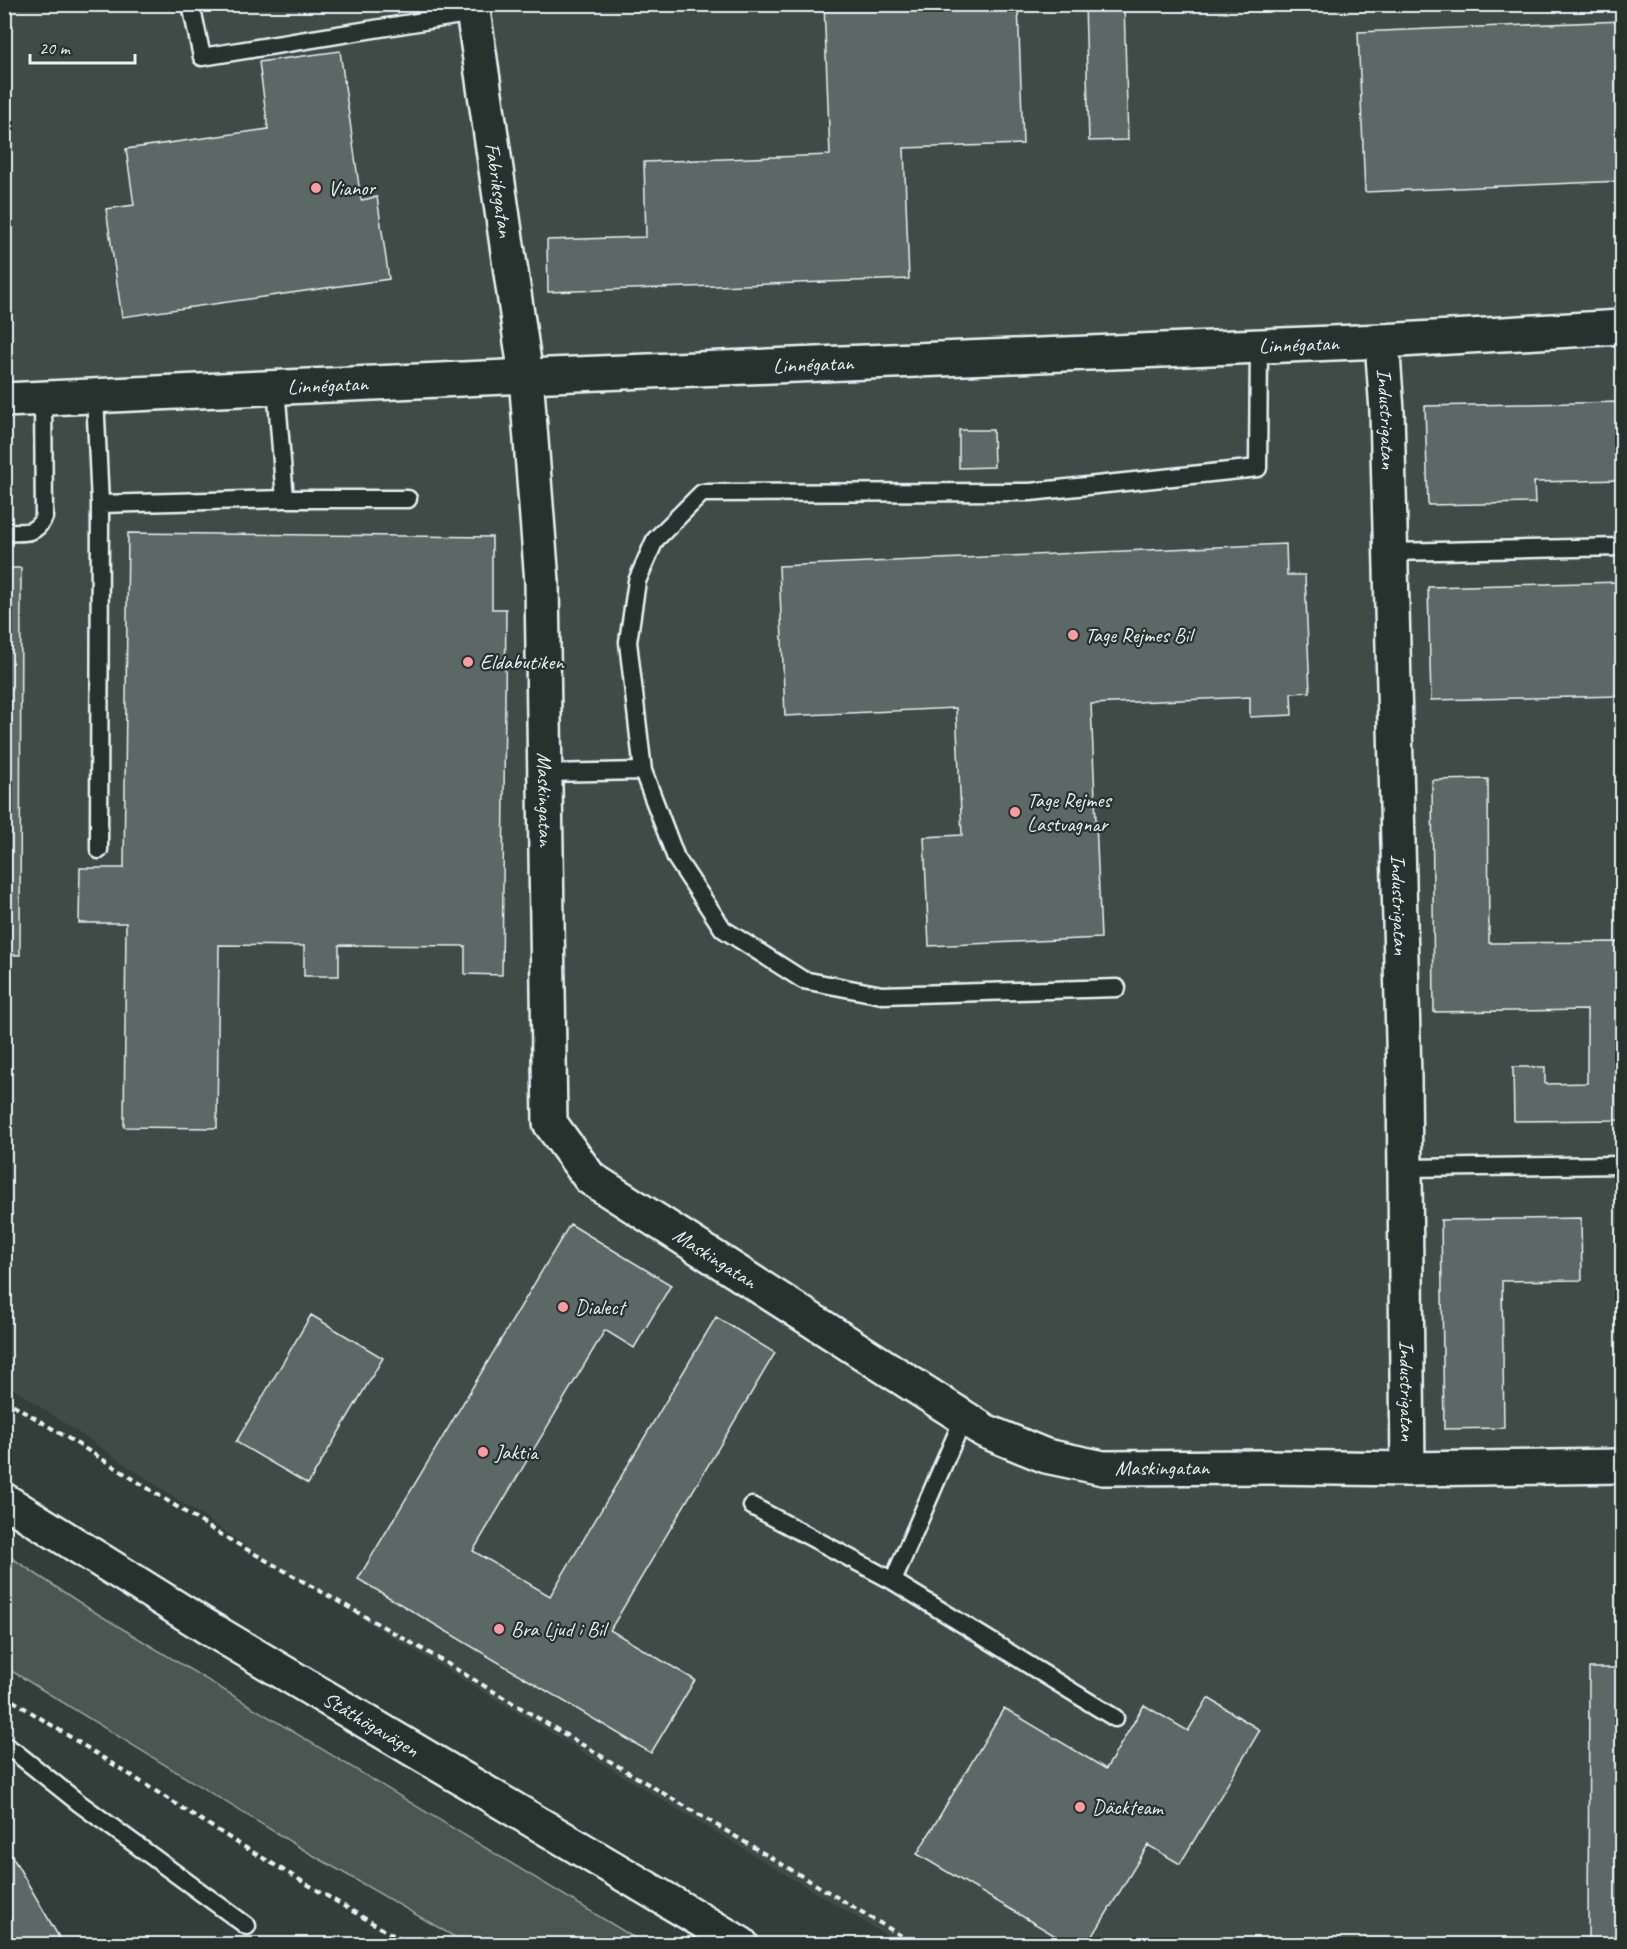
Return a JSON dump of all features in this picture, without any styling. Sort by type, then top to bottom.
[{"type":"street","name":"Fabriksgatan","points":[[473,9],[526,375]]},
{"type":"street","name":"Linnégatan","points":[[4,400],[526,375],[1382,341],[1623,327]]},
{"type":"street","name":"Industrigatan","points":[[1382,341],[1387,411],[1391,552],[1405,1168],[1408,1468]]},
{"type":"street","name":"Maskingatan","points":[[526,375],[542,582],[550,1124],[590,1178],[986,1431],[1046,1456],[1103,1468],[1623,1466]]},
{"type":"street","name":"Ståthögavägen","points":[[4,1500],[207,1628],[741,1944]]},
{"type":"lane","points":[[191,4],[202,57],[473,9]]},
{"type":"lane","points":[[1117,988],[882,995],[802,980],[723,929],[676,858],[643,771],[628,642],[637,581],[655,540],[702,493],[1030,492],[1258,468],[1259,346]]},
{"type":"lane","points":[[276,387],[285,499]]},
{"type":"lane","points":[[95,396],[100,504],[99,850]]},
{"type":"lane","points":[[4,532],[30,532],[40,526],[44,517],[43,397]]},
{"type":"lane","points":[[100,504],[285,499],[408,499]]},
{"type":"lane","points":[[1391,552],[1623,547]]},
{"type":"lane","points":[[546,773],[643,771]]},
{"type":"lane","points":[[1405,1168],[1623,1165]]},
{"type":"lane","points":[[893,1581],[964,1417]]},
{"type":"lane","points":[[752,1506],[893,1581],[1115,1718]]},
{"type":"lane","points":[[4,1745],[247,1926]]},
{"type":"path","points":[[4,1399],[218,1533],[432,1654],[915,1944]]},
{"type":"path","points":[[4,1695],[236,1842],[408,1944]]},
{"type":"shaded area","points":[[4,5],[1622,5],[1622,1944],[901,1944],[288,1574],[5,1383]]},
{"type":"shaded area","points":[[4,1553],[88,1608],[645,1944],[467,1944],[304,1850],[5,1667]]},
{"type":"building","points":[[824,4],[1018,4],[1023,144],[904,148],[909,279],[548,292],[547,240],[646,237],[644,162],[830,155]]},
{"type":"building","points":[[1085,4],[1124,4],[1128,140],[1089,141]]},
{"type":"building","points":[[1622,21],[1622,181],[1365,192],[1358,32]]},
{"type":"building","points":[[340,51],[361,200],[377,197],[389,279],[122,317],[106,209],[134,205],[126,149],[268,129],[259,62]]},
{"type":"building","points":[[1622,402],[1622,480],[1534,482],[1535,503],[1428,505],[1425,406]]},
{"type":"building","points":[[959,430],[993,430],[994,467],[959,468]]},
{"type":"building","points":[[128,533],[492,537],[492,609],[506,609],[502,975],[465,974],[465,946],[339,945],[339,976],[304,976],[304,946],[219,945],[217,1128],[124,1127],[126,923],[79,923],[80,868],[124,868]]},
{"type":"building","points":[[1286,544],[1287,575],[1305,575],[1310,692],[1291,693],[1292,715],[1250,717],[1250,697],[1091,704],[1101,938],[929,946],[924,837],[962,835],[956,708],[785,716],[779,566]]},
{"type":"building","points":[[4,568],[21,568],[20,955],[4,955]]},
{"type":"building","points":[[1622,582],[1622,696],[1431,700],[1428,587]]},
{"type":"building","points":[[1488,779],[1489,943],[1622,942],[1622,1120],[1514,1121],[1513,1067],[1545,1067],[1545,1084],[1587,1083],[1587,1010],[1434,1012],[1432,780]]},
{"type":"building","points":[[1581,1218],[1582,1280],[1502,1281],[1504,1428],[1444,1429],[1441,1220]]},
{"type":"building","name":"Jaktia","points":[[570,1224],[671,1285],[634,1348],[605,1330],[473,1551],[550,1596],[716,1317],[775,1353],[610,1630],[695,1680],[651,1753],[358,1579]]},
{"type":"building","points":[[311,1315],[383,1358],[308,1484],[236,1442]]},
{"type":"building","points":[[1589,1668],[1622,1668],[1622,1944],[1588,1944]]},
{"type":"building","name":"Däckteam","points":[[1208,1698],[1260,1730],[1180,1864],[1148,1845],[1088,1944],[1069,1944],[917,1854],[1004,1708],[1106,1769],[1144,1705],[1188,1731]]},
{"type":"building","points":[[5,1844],[63,1944],[4,1944]]},
{"type":"place","name":"Vianor","points":[[316,188]]},
{"type":"place","name":"Tage Rejmes Bil","points":[[1073,635]]},
{"type":"place","name":"Eldabutiken","points":[[468,662]]},
{"type":"place","name":"Tage Rejmes Lastvagnar","points":[[1015,812]]},
{"type":"place","name":"Dialect","points":[[563,1307]]},
{"type":"place","name":"Jaktia","points":[[483,1452]]},
{"type":"place","name":"Bra Ljud i Bil","points":[[499,1629]]},
{"type":"place","name":"Däckteam","points":[[1080,1807]]}]
